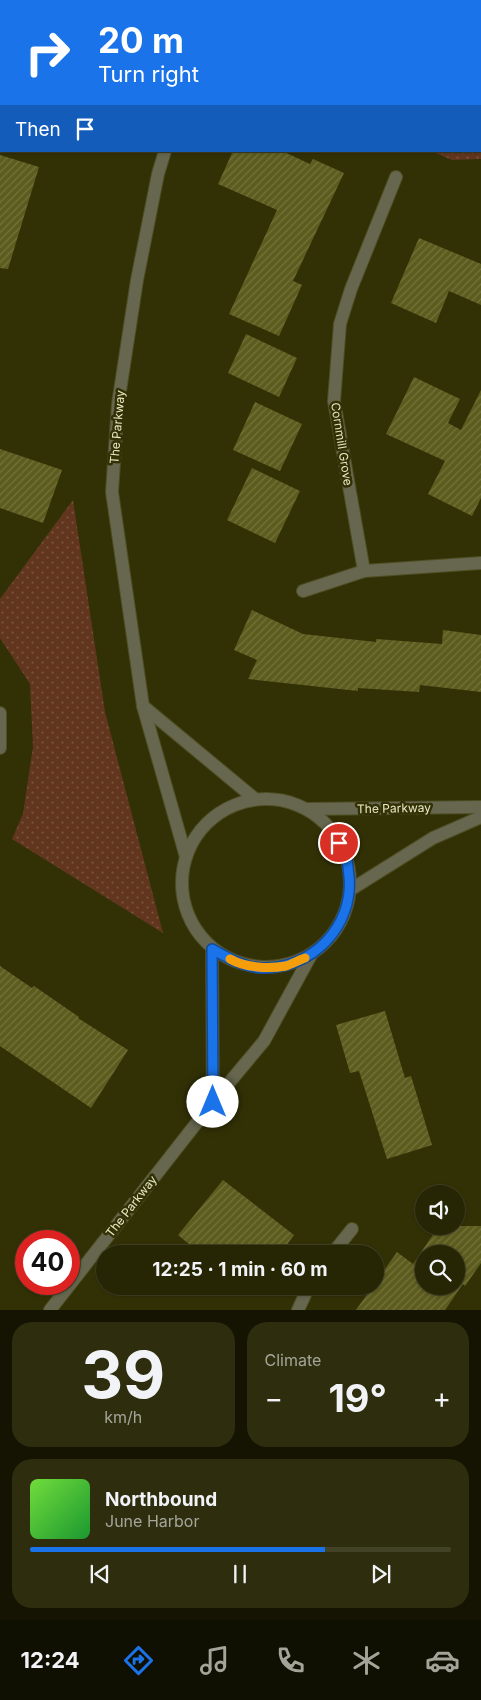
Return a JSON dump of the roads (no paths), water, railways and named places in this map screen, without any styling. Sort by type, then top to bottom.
[{"type":"street","name":"The Parkway","points":[[165,152],[158,174],[137,280],[118,404],[112,492],[143,706],[186,857]]},
{"type":"street","name":"Cornmill Grove","points":[[364,571],[334,400],[340,324],[351,289],[396,177]]},
{"type":"street","points":[[303,591],[364,571],[481,563]]},
{"type":"street","points":[[143,706],[255,799]]},
{"type":"street","points":[[0,713],[0,748]]},
{"type":"street","points":[[255,799],[282,800],[307,809],[332,829],[347,858],[350,890],[344,915],[331,938],[311,955],[286,966],[261,968],[235,962],[212,949],[198,934],[182,897],[181,877],[186,857],[196,835],[212,818],[232,806],[255,799]]},
{"type":"street","name":"The Parkway","points":[[307,809],[481,807]]},
{"type":"street","points":[[350,890],[433,838],[481,817]]},
{"type":"street","points":[[212,949],[213,1102]]},
{"type":"street","name":"The Parkway","points":[[50,1310],[213,1102],[264,1041],[311,955]]},
{"type":"street","points":[[339,1245],[352,1229]]},
{"type":"street","points":[[298,1310],[306,1295]]}]
